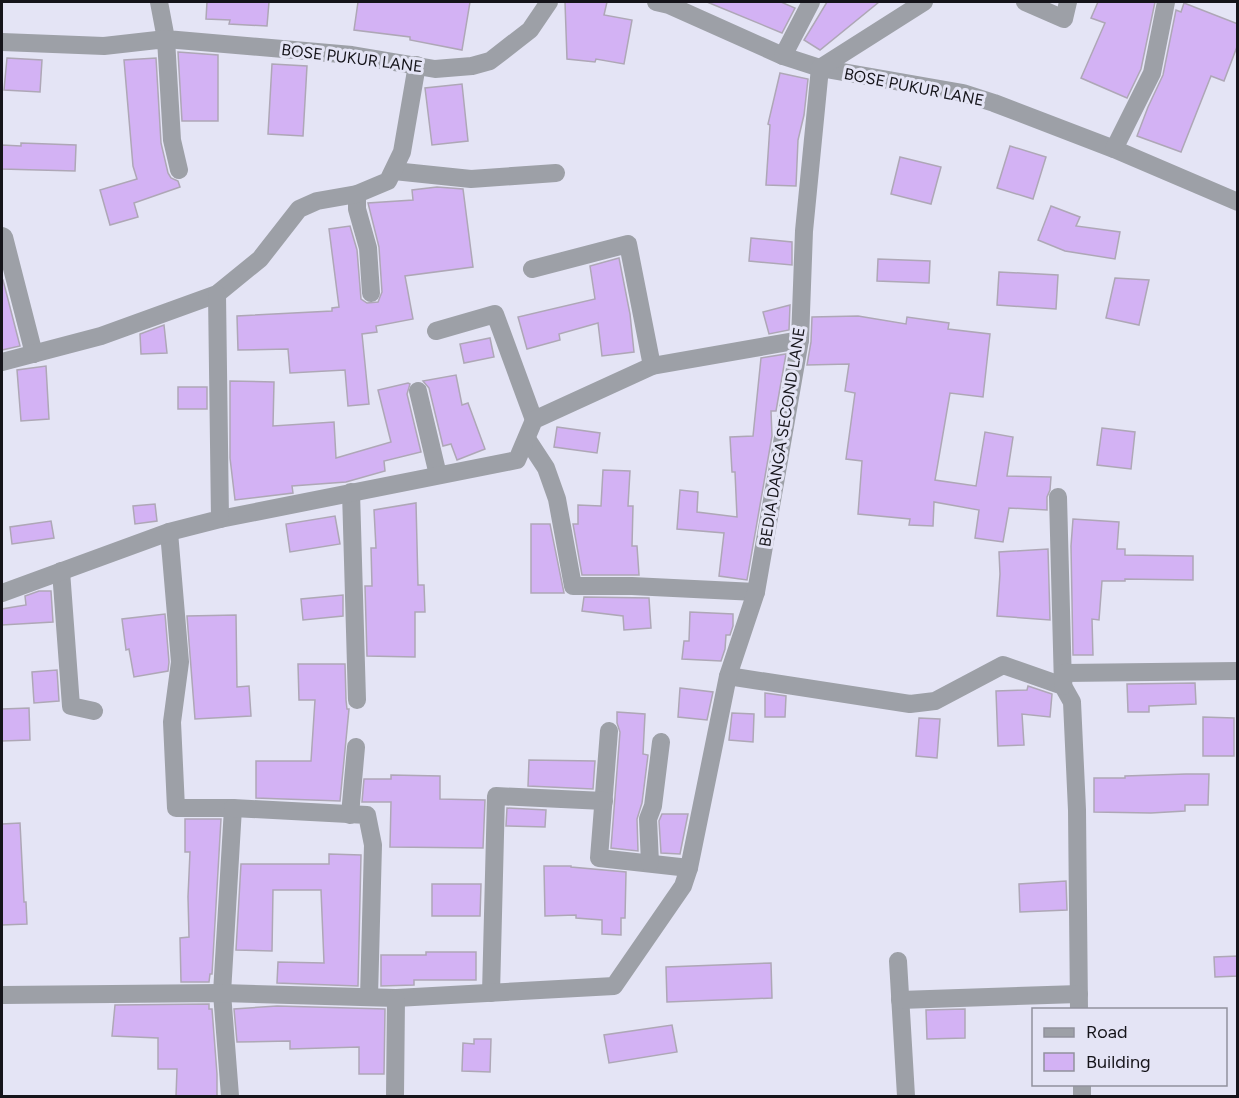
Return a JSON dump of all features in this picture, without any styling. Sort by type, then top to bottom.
[{"type":"street","points":[[159,2],[166,39],[172,140],[179,170]]},
{"type":"street","name":"BOSE PUKUR LANE","points":[[2,42],[104,46],[166,39],[352,55],[435,69],[472,66],[490,61],[530,30],[549,2]]},
{"type":"street","points":[[783,56],[811,2]]},
{"type":"street","points":[[820,68],[924,2]]},
{"type":"street","points":[[1025,2],[1064,19],[1068,2]]},
{"type":"street","points":[[1114,149],[1152,73],[1166,2]]},
{"type":"street","name":"BOSE PUKUR LANE","points":[[666,3],[783,56],[820,68],[963,93],[994,103],[1114,149],[1238,202]]},
{"type":"street","points":[[2,362],[101,336],[217,294],[260,259],[298,209],[317,201],[357,194],[388,181],[402,152],[417,65]]},
{"type":"street","name":"BEDIA DANGA SECOND LANE","points":[[491,993],[614,986],[683,886],[689,868],[728,676],[756,592],[800,340],[804,231],[820,68]]},
{"type":"street","points":[[394,171],[471,179],[556,173]]},
{"type":"street","points":[[357,194],[357,209],[368,248],[371,293]]},
{"type":"street","points":[[2,236],[34,354]]},
{"type":"street","points":[[532,269],[628,244],[652,366]]},
{"type":"street","points":[[217,294],[220,519]]},
{"type":"street","points":[[2,593],[169,532],[220,519],[517,460],[534,420],[495,314],[436,331]]},
{"type":"street","points":[[534,420],[652,366],[800,340]]},
{"type":"street","points":[[418,391],[438,475]]},
{"type":"street","points":[[527,439],[546,468],[557,499],[573,586],[632,586],[756,592]]},
{"type":"street","points":[[351,492],[357,700]]},
{"type":"street","points":[[900,1000],[1079,1002],[1077,810],[1072,702],[1063,686],[1058,496]]},
{"type":"street","points":[[169,532],[180,662],[172,722],[176,808],[233,808],[367,815],[374,845],[369,997]]},
{"type":"street","points":[[62,572],[71,706],[94,711]]},
{"type":"street","points":[[728,676],[910,704],[935,701],[1003,665],[1063,686]]},
{"type":"street","points":[[1063,686],[1064,673],[1238,672]]},
{"type":"street","points":[[609,731],[599,858],[689,868]]},
{"type":"street","points":[[650,863],[648,819],[653,806],[661,742]]},
{"type":"street","points":[[350,815],[356,747]]},
{"type":"street","points":[[2,996],[222,993],[396,998],[491,993],[495,796],[603,801]]},
{"type":"street","points":[[230,1096],[222,993],[233,808]]},
{"type":"street","points":[[898,961],[906,1096]]},
{"type":"street","points":[[395,1096],[396,998]]},
{"type":"building","points":[[207,2],[269,2],[267,26],[229,24],[230,20],[206,19]]},
{"type":"building","points":[[358,2],[470,2],[462,50],[410,40],[410,37],[354,30]]},
{"type":"building","points":[[565,2],[607,2],[604,15],[632,20],[624,64],[596,59],[595,62],[567,59]]},
{"type":"building","points":[[707,2],[781,2],[795,8],[782,33]]},
{"type":"building","points":[[827,2],[879,2],[820,50],[804,40]]},
{"type":"building","points":[[1098,2],[1155,2],[1141,69],[1127,98],[1081,78],[1105,23],[1091,18]]},
{"type":"building","points":[[1184,3],[1238,24],[1238,44],[1224,81],[1211,76],[1181,152],[1137,136],[1163,75],[1176,10],[1181,12]]},
{"type":"building","points":[[178,52],[218,55],[218,121],[182,121]]},
{"type":"building","points":[[7,58],[42,60],[40,92],[4,90]]},
{"type":"building","points":[[156,58],[161,143],[168,173],[171,178],[178,181],[180,187],[134,203],[138,217],[110,225],[100,190],[137,179],[133,166],[124,60]]},
{"type":"building","points":[[272,64],[307,66],[303,136],[268,134]]},
{"type":"building","points":[[780,73],[808,79],[804,115],[798,140],[796,186],[766,185],[770,125],[768,124]]},
{"type":"building","points":[[462,84],[468,141],[432,145],[425,88]]},
{"type":"building","points":[[21,143],[76,145],[75,171],[2,169],[2,145],[21,146]]},
{"type":"building","points":[[1010,146],[1046,157],[1033,199],[997,188]]},
{"type":"building","points":[[900,157],[941,167],[931,204],[891,194]]},
{"type":"building","points":[[437,187],[463,189],[473,267],[405,276],[413,319],[376,326],[377,332],[362,334],[369,404],[348,406],[345,370],[290,373],[288,349],[238,350],[237,316],[332,311],[332,308],[339,307],[329,229],[350,226],[357,250],[361,299],[367,303],[378,302],[382,292],[379,247],[368,203],[413,200],[412,190]]},
{"type":"building","points":[[1051,206],[1080,217],[1076,226],[1120,232],[1115,259],[1065,251],[1038,240]]},
{"type":"building","points":[[751,238],[792,242],[792,265],[749,261]]},
{"type":"building","points":[[619,258],[630,314],[634,352],[602,356],[598,323],[559,334],[560,340],[527,349],[518,317],[595,299],[590,266]]},
{"type":"building","points":[[878,259],[930,261],[929,283],[877,281]]},
{"type":"building","points":[[999,272],[1058,275],[1056,309],[997,305]]},
{"type":"building","points":[[1115,278],[1149,280],[1139,325],[1106,318]]},
{"type":"building","points":[[2,280],[20,346],[2,350]]},
{"type":"building","points":[[790,305],[789,330],[769,334],[763,312]]},
{"type":"building","points":[[858,316],[906,324],[907,317],[949,323],[948,329],[990,334],[983,397],[950,393],[935,480],[976,486],[985,432],[1013,437],[1007,476],[1051,477],[1047,510],[1009,508],[1003,542],[975,538],[979,510],[934,502],[933,526],[909,525],[910,519],[858,514],[862,461],[846,459],[855,393],[845,391],[849,364],[807,365],[812,317]]},
{"type":"building","points":[[164,325],[167,353],[141,354],[140,334]]},
{"type":"building","points":[[490,338],[494,357],[464,363],[460,344]]},
{"type":"building","points":[[786,354],[776,411],[771,411],[772,436],[747,580],[719,576],[724,533],[677,529],[680,490],[698,492],[697,512],[737,517],[735,472],[732,472],[730,437],[753,436],[761,358]]},
{"type":"building","points":[[46,366],[49,419],[21,421],[17,370]]},
{"type":"building","points":[[456,375],[462,405],[468,403],[485,449],[457,460],[451,444],[443,446],[429,388],[423,381]]},
{"type":"building","points":[[230,381],[274,382],[273,426],[334,422],[336,458],[391,442],[378,390],[408,383],[410,384],[407,394],[421,452],[384,461],[385,471],[346,482],[292,486],[293,493],[235,500],[230,458]]},
{"type":"building","points":[[178,387],[207,387],[207,409],[178,409]]},
{"type":"building","points":[[557,427],[600,433],[597,453],[554,447]]},
{"type":"building","points":[[1102,428],[1135,432],[1131,469],[1097,465]]},
{"type":"building","points":[[603,470],[630,471],[628,506],[633,506],[632,546],[637,546],[639,575],[582,575],[573,524],[578,524],[578,505],[601,506]]},
{"type":"building","points":[[416,503],[418,585],[424,585],[425,612],[415,612],[415,657],[367,656],[365,586],[372,586],[371,548],[376,548],[374,510]]},
{"type":"building","points":[[155,504],[157,521],[135,524],[133,506]]},
{"type":"building","points":[[335,516],[340,544],[290,552],[286,524]]},
{"type":"building","points":[[1073,519],[1119,522],[1117,549],[1125,549],[1125,555],[1193,556],[1193,580],[1102,581],[1099,620],[1092,619],[1093,655],[1073,655],[1071,546]]},
{"type":"building","points":[[51,521],[54,538],[12,544],[10,527]]},
{"type":"building","points":[[531,524],[550,524],[564,593],[531,593]]},
{"type":"building","points":[[1048,549],[1050,620],[997,616],[999,552]]},
{"type":"building","points":[[39,591],[51,591],[53,622],[2,625],[2,609],[26,605],[25,596]]},
{"type":"building","points":[[343,595],[343,616],[303,620],[301,599]]},
{"type":"building","points":[[584,597],[649,598],[651,628],[624,630],[623,616],[582,611]]},
{"type":"building","points":[[690,612],[733,614],[733,626],[730,635],[726,635],[721,661],[682,659],[684,641],[689,641]]},
{"type":"building","points":[[165,614],[168,671],[134,677],[129,649],[126,650],[122,619]]},
{"type":"building","points":[[236,615],[237,687],[249,686],[251,716],[195,719],[187,616]]},
{"type":"building","points":[[298,664],[345,664],[346,700],[347,709],[349,709],[340,801],[256,798],[256,761],[311,761],[315,700],[299,700]]},
{"type":"building","points":[[57,670],[59,701],[34,703],[32,672]]},
{"type":"building","points":[[1195,683],[1196,704],[1149,706],[1149,712],[1128,712],[1127,684]]},
{"type":"building","points":[[1028,686],[1052,694],[1050,717],[1022,714],[1024,745],[998,746],[996,691],[1027,690]]},
{"type":"building","points":[[680,688],[713,692],[707,720],[678,717]]},
{"type":"building","points":[[765,693],[786,696],[785,717],[765,717]]},
{"type":"building","points":[[29,708],[30,740],[2,741],[2,709]]},
{"type":"building","points":[[617,712],[645,714],[643,754],[648,755],[642,803],[637,819],[638,851],[611,848],[620,732]]},
{"type":"building","points":[[732,713],[754,714],[753,742],[729,740]]},
{"type":"building","points":[[1203,717],[1234,718],[1234,756],[1203,756]]},
{"type":"building","points":[[919,718],[940,719],[937,758],[916,756]]},
{"type":"building","points":[[529,760],[595,761],[593,789],[528,786]]},
{"type":"building","points":[[1209,774],[1208,805],[1185,805],[1185,811],[1094,812],[1094,778]]},
{"type":"building","points":[[391,775],[440,776],[440,799],[485,800],[483,848],[390,847],[391,802],[362,802],[364,779],[391,779]]},
{"type":"building","points":[[507,808],[546,810],[545,827],[506,826]]},
{"type":"building","points":[[662,814],[688,814],[680,854],[661,853],[659,821]]},
{"type":"building","points":[[185,819],[221,819],[212,974],[210,974],[209,982],[181,982],[180,938],[189,937],[190,852],[185,852]]},
{"type":"building","points":[[20,823],[27,924],[2,925],[2,824]]},
{"type":"building","points":[[329,854],[361,855],[358,986],[277,983],[278,962],[324,963],[321,890],[273,890],[272,951],[236,950],[241,864],[329,864]]},
{"type":"building","points":[[544,866],[571,866],[626,872],[625,918],[621,918],[621,935],[602,934],[602,920],[576,918],[576,915],[545,916]]},
{"type":"building","points":[[1066,881],[1067,910],[1020,912],[1019,884]]},
{"type":"building","points":[[432,884],[481,884],[480,916],[432,916]]},
{"type":"building","points":[[426,952],[476,952],[476,980],[414,980],[414,985],[381,986],[381,955],[426,955]]},
{"type":"building","points":[[1238,956],[1238,976],[1215,977],[1214,957]]},
{"type":"building","points":[[771,963],[772,998],[667,1002],[666,967]]},
{"type":"building","points":[[209,1004],[209,1009],[212,1009],[217,1096],[176,1096],[177,1069],[158,1069],[158,1038],[112,1036],[115,1005]]},
{"type":"building","points":[[277,1006],[385,1009],[384,1074],[359,1074],[359,1047],[290,1049],[290,1041],[237,1042],[234,1009]]},
{"type":"building","points":[[965,1009],[965,1038],[927,1039],[926,1010]]},
{"type":"building","points":[[672,1025],[677,1052],[609,1063],[604,1035]]},
{"type":"building","points":[[474,1039],[491,1039],[490,1072],[462,1071],[463,1043],[474,1044]]}]
